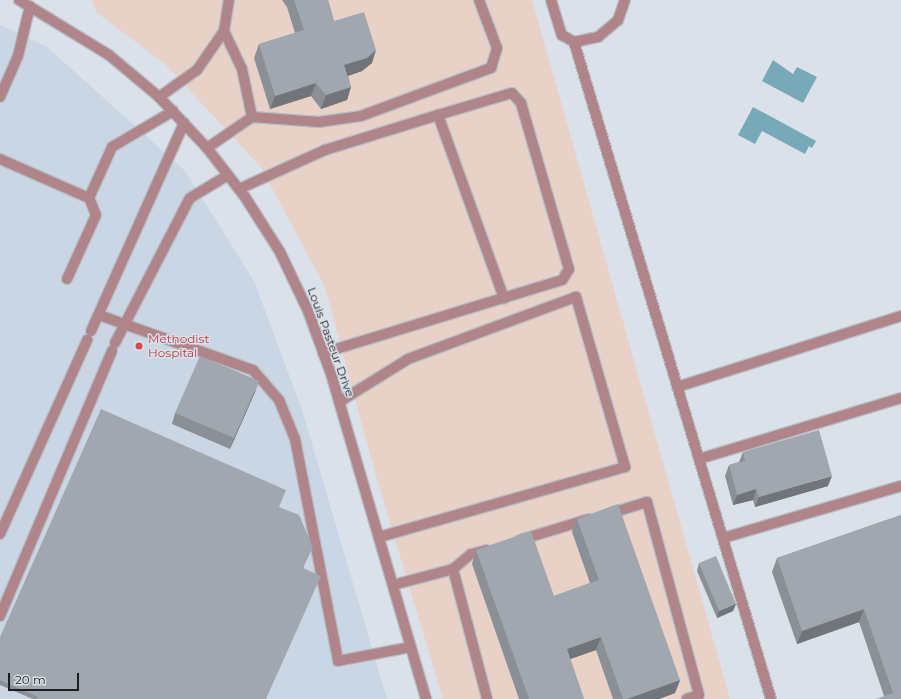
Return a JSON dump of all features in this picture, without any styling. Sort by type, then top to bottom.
[{"type":"street","name":"Louis Pasteur Drive","points":[[19,0],[31,3],[109,55],[159,97],[207,148],[239,189],[280,252],[323,353],[339,402],[426,699]]},
{"type":"street","points":[[159,97],[197,70],[224,32],[229,0]]},
{"type":"street","points":[[207,148],[252,117],[319,122],[361,116],[491,68],[497,48],[479,0]]},
{"type":"street","points":[[551,0],[562,35],[574,42],[598,37],[618,20],[625,0]]},
{"type":"street","points":[[0,97],[18,56],[31,3]]},
{"type":"street","points":[[224,32],[242,69],[252,117]]},
{"type":"street","points":[[574,42],[771,699]]},
{"type":"street","points":[[239,189],[325,150],[438,115],[512,93],[521,103],[569,269],[562,280],[323,353]]},
{"type":"street","points":[[88,198],[112,147],[173,111]]},
{"type":"street","points":[[438,115],[504,298]]},
{"type":"street","points":[[0,534],[184,123]]},
{"type":"street","points":[[0,159],[88,198],[96,215],[67,279]]},
{"type":"street","points":[[0,616],[124,324],[190,198],[228,175]]},
{"type":"street","points":[[339,402],[408,359],[576,297],[625,467],[379,537]]},
{"type":"street","points":[[99,315],[254,370],[279,400],[295,439],[338,661],[411,647]]},
{"type":"street","points":[[677,387],[901,316]]},
{"type":"street","points":[[699,459],[901,398]]},
{"type":"street","points":[[723,538],[901,486]]},
{"type":"street","points":[[510,543],[647,502],[699,696],[687,699]]},
{"type":"street","points":[[393,585],[453,569],[472,554],[494,547]]},
{"type":"street","points":[[453,569],[487,699]]},
{"type":"shaded area","points":[[92,0],[532,0],[730,699],[443,699],[376,476],[325,287],[260,166],[165,64],[96,12]]},
{"type":"shaded area","name":"Methodist Hospital","points":[[0,25],[47,47],[185,171],[254,281],[302,410],[387,699],[0,699]]},
{"type":"water","points":[[773,60],[793,74],[797,67],[817,77],[803,103],[762,81]]},
{"type":"water","points":[[753,107],[816,141],[812,148],[809,146],[805,154],[762,131],[755,144],[738,135]]},
{"type":"building","points":[[294,0],[328,0],[334,21],[364,12],[376,50],[367,58],[344,65],[351,87],[326,95],[316,83],[275,96],[259,44],[304,30]]},
{"type":"building","points":[[200,356],[259,381],[234,438],[175,413]]},
{"type":"building","points":[[101,409],[286,490],[279,507],[299,515],[313,547],[303,568],[321,576],[266,699],[37,699],[38,697],[0,680],[0,637]]},
{"type":"building","points":[[819,430],[832,476],[759,497],[756,489],[737,495],[729,465],[745,461],[743,452]]},
{"type":"building","points":[[618,504],[680,680],[627,699],[623,699],[601,637],[567,649],[584,699],[529,699],[476,550],[531,531],[554,596],[599,580],[577,519]]},
{"type":"building","points":[[901,515],[901,699],[876,699],[893,693],[864,609],[802,631],[777,558]]},
{"type":"building","points":[[716,556],[736,604],[719,611],[699,563]]},
{"type":"place","name":"Methodist Hospital","points":[[139,346]]}]
